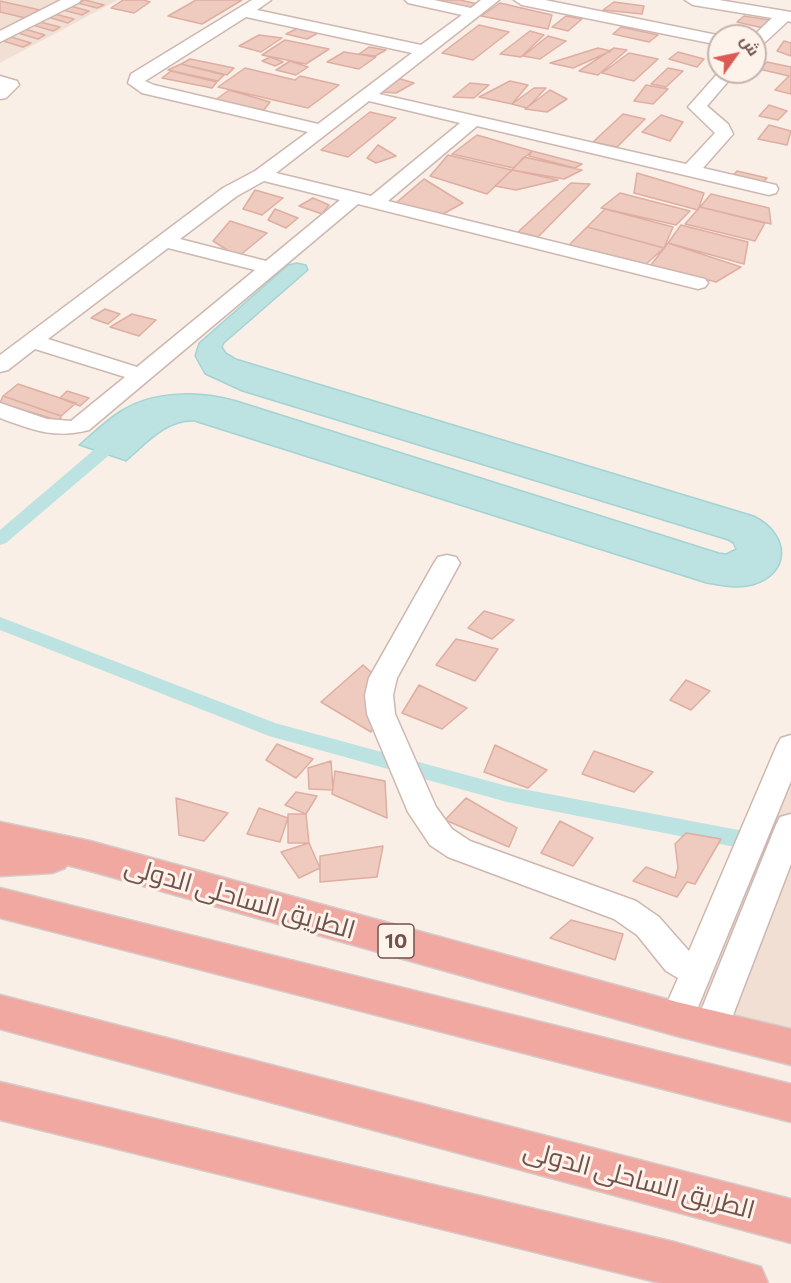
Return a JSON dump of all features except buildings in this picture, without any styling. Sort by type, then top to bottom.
[{"type":"highway","name":"الطريق الساحلى الدولى","points":[[0,836],[90,856],[694,1023],[791,1047]]},
{"type":"highway","points":[[0,861],[90,856]]},
{"type":"highway","points":[[0,903],[791,1102]]},
{"type":"highway","name":"الطريق الساحلى الدولى","points":[[0,1012],[791,1221]]},
{"type":"highway","points":[[0,1031],[113,1041]]},
{"type":"highway","points":[[0,1101],[639,1255],[744,1283]]},
{"type":"street","points":[[0,37],[74,0]]},
{"type":"street","points":[[263,0],[137,78],[136,83],[148,88],[323,130]]},
{"type":"street","points":[[413,0],[485,3]]},
{"type":"street","points":[[522,0],[707,38]]},
{"type":"street","points":[[693,0],[788,17]]},
{"type":"street","points":[[38,3],[59,8]]},
{"type":"street","points":[[0,365],[230,192],[262,175],[323,130],[485,3]]},
{"type":"street","points":[[243,12],[425,51]]},
{"type":"street","points":[[0,16],[28,23]]},
{"type":"street","points":[[767,34],[788,17]]},
{"type":"street","points":[[0,81],[11,85],[0,94]]},
{"type":"street","points":[[690,171],[724,134],[722,128],[697,107],[717,84]]},
{"type":"street","points":[[368,96],[769,189]]},
{"type":"street","points":[[0,410],[54,429],[81,425],[269,268],[474,120]]},
{"type":"street","points":[[262,175],[698,283]]},
{"type":"street","points":[[165,241],[269,268]]},
{"type":"street","points":[[31,341],[140,375]]},
{"type":"street","points":[[447,563],[383,678],[379,695],[381,714],[429,821],[441,837],[459,849],[625,910],[648,926],[678,962],[697,972]]},
{"type":"street","points":[[694,1023],[697,972],[754,830],[780,801],[791,745]]},
{"type":"street","points":[[694,1023],[789,834],[754,830]]},
{"type":"shaded area","points":[[0,0],[118,0],[0,63]]},
{"type":"shaded area","points":[[791,771],[791,1059],[684,1033]]},
{"type":"water","points":[[297,263],[306,265],[308,270],[224,343],[222,347],[226,353],[236,359],[754,516],[775,533],[782,553],[780,563],[765,580],[753,585],[730,587],[706,583],[194,421],[174,424],[165,429],[126,461],[79,445],[119,412],[146,399],[176,394],[223,397],[719,553],[726,554],[736,549],[728,540],[242,391],[205,374],[195,356],[199,343],[288,265]]},
{"type":"waterway","points":[[0,539],[122,435]]},
{"type":"waterway","points":[[0,623],[269,729],[507,794],[791,849]]}]
